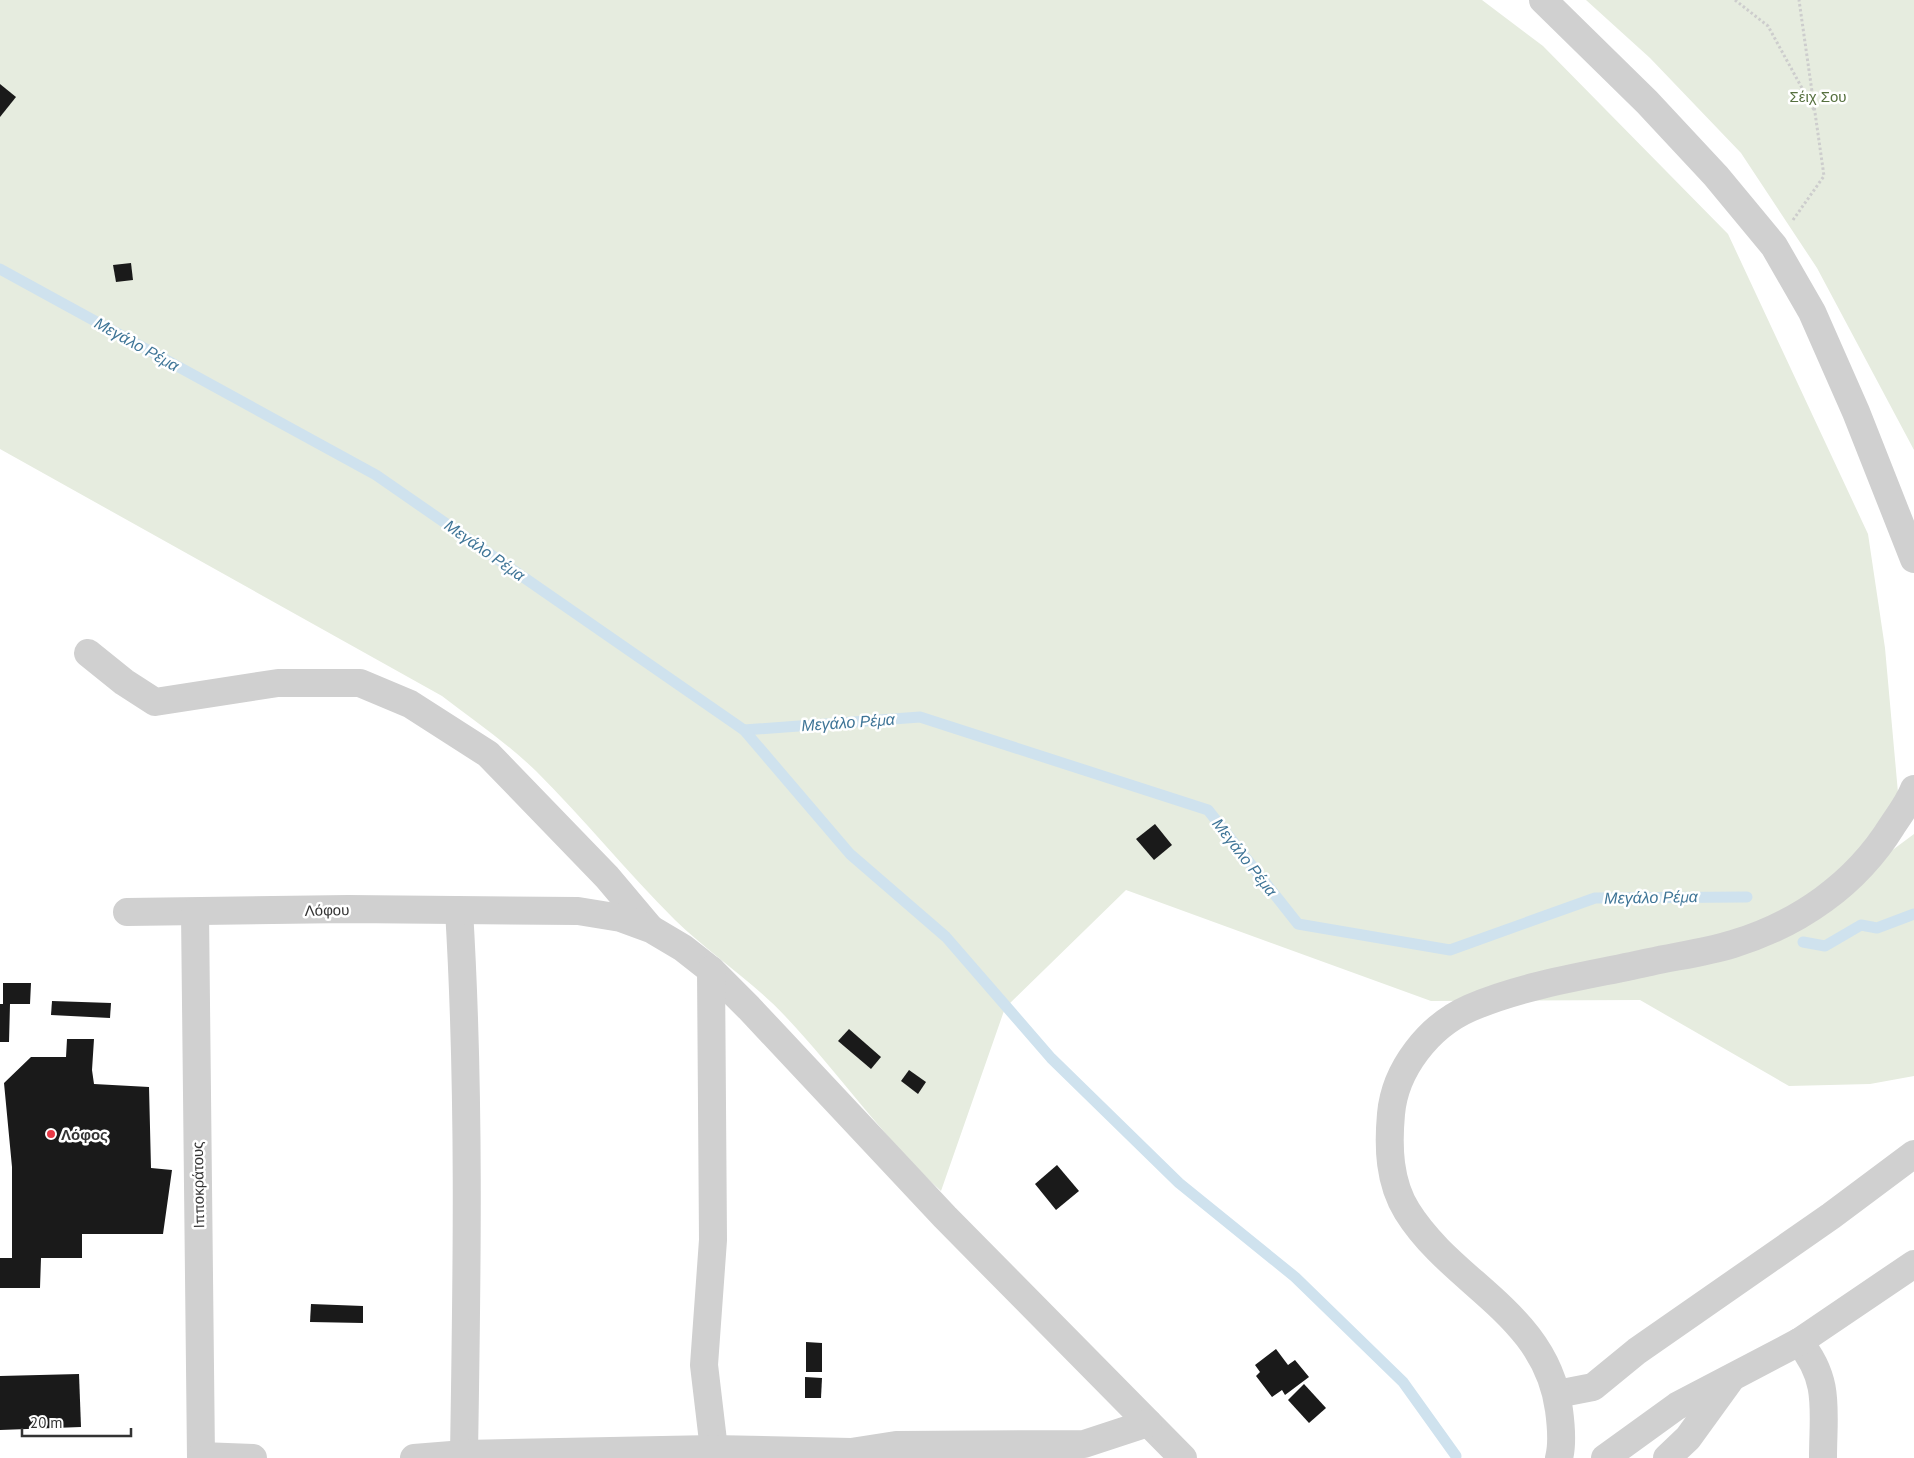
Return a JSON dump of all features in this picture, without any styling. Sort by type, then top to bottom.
[{"type":"street","points":[[1543,0],[1653,108],[1716,176],[1774,246],[1812,312],[1848,394],[1914,559]]},
{"type":"street","points":[[88,652],[124,682],[155,702],[278,683],[360,682],[410,704],[488,754],[608,877],[651,929],[682,948],[710,970],[749,1008],[952,1224],[1183,1458]]},
{"type":"street","points":[[1559,1458],[1560,1422],[1556,1394],[1545,1361],[1528,1336],[1501,1307],[1426,1236],[1406,1210],[1392,1173],[1388,1141],[1391,1105],[1405,1066],[1433,1032],[1468,1009],[1511,994],[1732,944],[1794,918],[1817,905],[1854,874],[1881,844],[1914,789]]},
{"type":"street","points":[[459,910],[465,1004],[466,1094],[464,1454]]},
{"type":"street","name":"Λόφου","points":[[127,912],[578,911],[621,918],[651,929]]},
{"type":"street","name":"Ιπποκράτους","points":[[195,912],[201,1457]]},
{"type":"street","points":[[710,970],[713,1240],[704,1365],[714,1453]]},
{"type":"street","points":[[1556,1394],[1593,1387],[1637,1351],[1831,1216],[1914,1154]]},
{"type":"street","points":[[1605,1458],[1677,1406],[1734,1374],[1799,1342],[1914,1264]]},
{"type":"street","points":[[1799,1342],[1814,1361],[1821,1383],[1823,1458]]},
{"type":"street","points":[[1667,1458],[1688,1438],[1734,1374]]},
{"type":"street","points":[[414,1458],[464,1454],[851,1452],[896,1445],[1084,1444],[1148,1423]]},
{"type":"street","points":[[201,1457],[253,1458]]},
{"type":"path","points":[[1735,0],[1768,26],[1795,71],[1815,112]]},
{"type":"path","points":[[1774,246],[1824,176],[1800,0]]},
{"type":"green space","points":[[0,0],[1482,0],[1543,46],[1728,234],[1868,534],[1885,648],[1900,815],[1828,898],[1914,834],[1914,1076],[1870,1084],[1789,1086],[1640,1000],[1431,1001],[1126,890],[1005,1008],[941,1191],[880,1127],[785,1016],[759,991],[675,920],[554,789],[502,741],[442,696],[0,449]]},
{"type":"green space","name":"Σέιχ Σου","points":[[1586,0],[1914,0],[1914,450],[1817,268],[1741,153],[1650,58]]},
{"type":"building","points":[[0,84],[16,97],[0,117]]},
{"type":"building","points":[[131,263],[133,280],[116,282],[113,265]]},
{"type":"building","points":[[1155,824],[1172,845],[1154,860],[1136,839]]},
{"type":"building","points":[[3,983],[31,983],[30,1004],[10,1004],[9,1042],[0,1042],[0,1004],[3,1004]]},
{"type":"building","points":[[52,1001],[111,1003],[110,1018],[51,1015]]},
{"type":"building","points":[[849,1029],[881,1057],[871,1069],[838,1041]]},
{"type":"building","points":[[67,1039],[94,1039],[92,1070],[94,1084],[149,1087],[151,1168],[172,1170],[163,1234],[82,1234],[82,1258],[41,1258],[40,1288],[0,1288],[0,1258],[12,1258],[12,1167],[4,1083],[31,1057],[66,1057]]},
{"type":"building","points":[[909,1070],[926,1082],[918,1094],[901,1081]]},
{"type":"building","points":[[1057,1165],[1079,1191],[1056,1210],[1035,1184]]},
{"type":"building","points":[[311,1304],[363,1306],[363,1323],[310,1322]]},
{"type":"building","points":[[806,1342],[822,1343],[822,1372],[806,1372]]},
{"type":"building","points":[[1276,1349],[1288,1365],[1295,1360],[1309,1377],[1285,1395],[1282,1390],[1272,1397],[1256,1376],[1260,1372],[1255,1365]]},
{"type":"building","points":[[79,1374],[81,1427],[0,1430],[0,1376]]},
{"type":"building","points":[[805,1377],[822,1378],[821,1398],[805,1398]]},
{"type":"building","points":[[1304,1384],[1326,1408],[1309,1423],[1288,1400]]},
{"type":"waterway","name":"Μεγάλο Ρέμα","points":[[0,269],[376,475],[744,730],[920,717],[1208,810],[1298,924],[1450,950],[1595,898],[1747,897]]},
{"type":"waterway","points":[[744,730],[850,854],[946,937],[1051,1058],[1179,1183],[1295,1277],[1403,1382],[1456,1456]]},
{"type":"waterway","name":"Μεγάλο Ρέμα","points":[[1803,942],[1825,946],[1861,925],[1877,928],[1914,914]]},
{"type":"place","name":"Λόφος","points":[[51,1134]]}]
